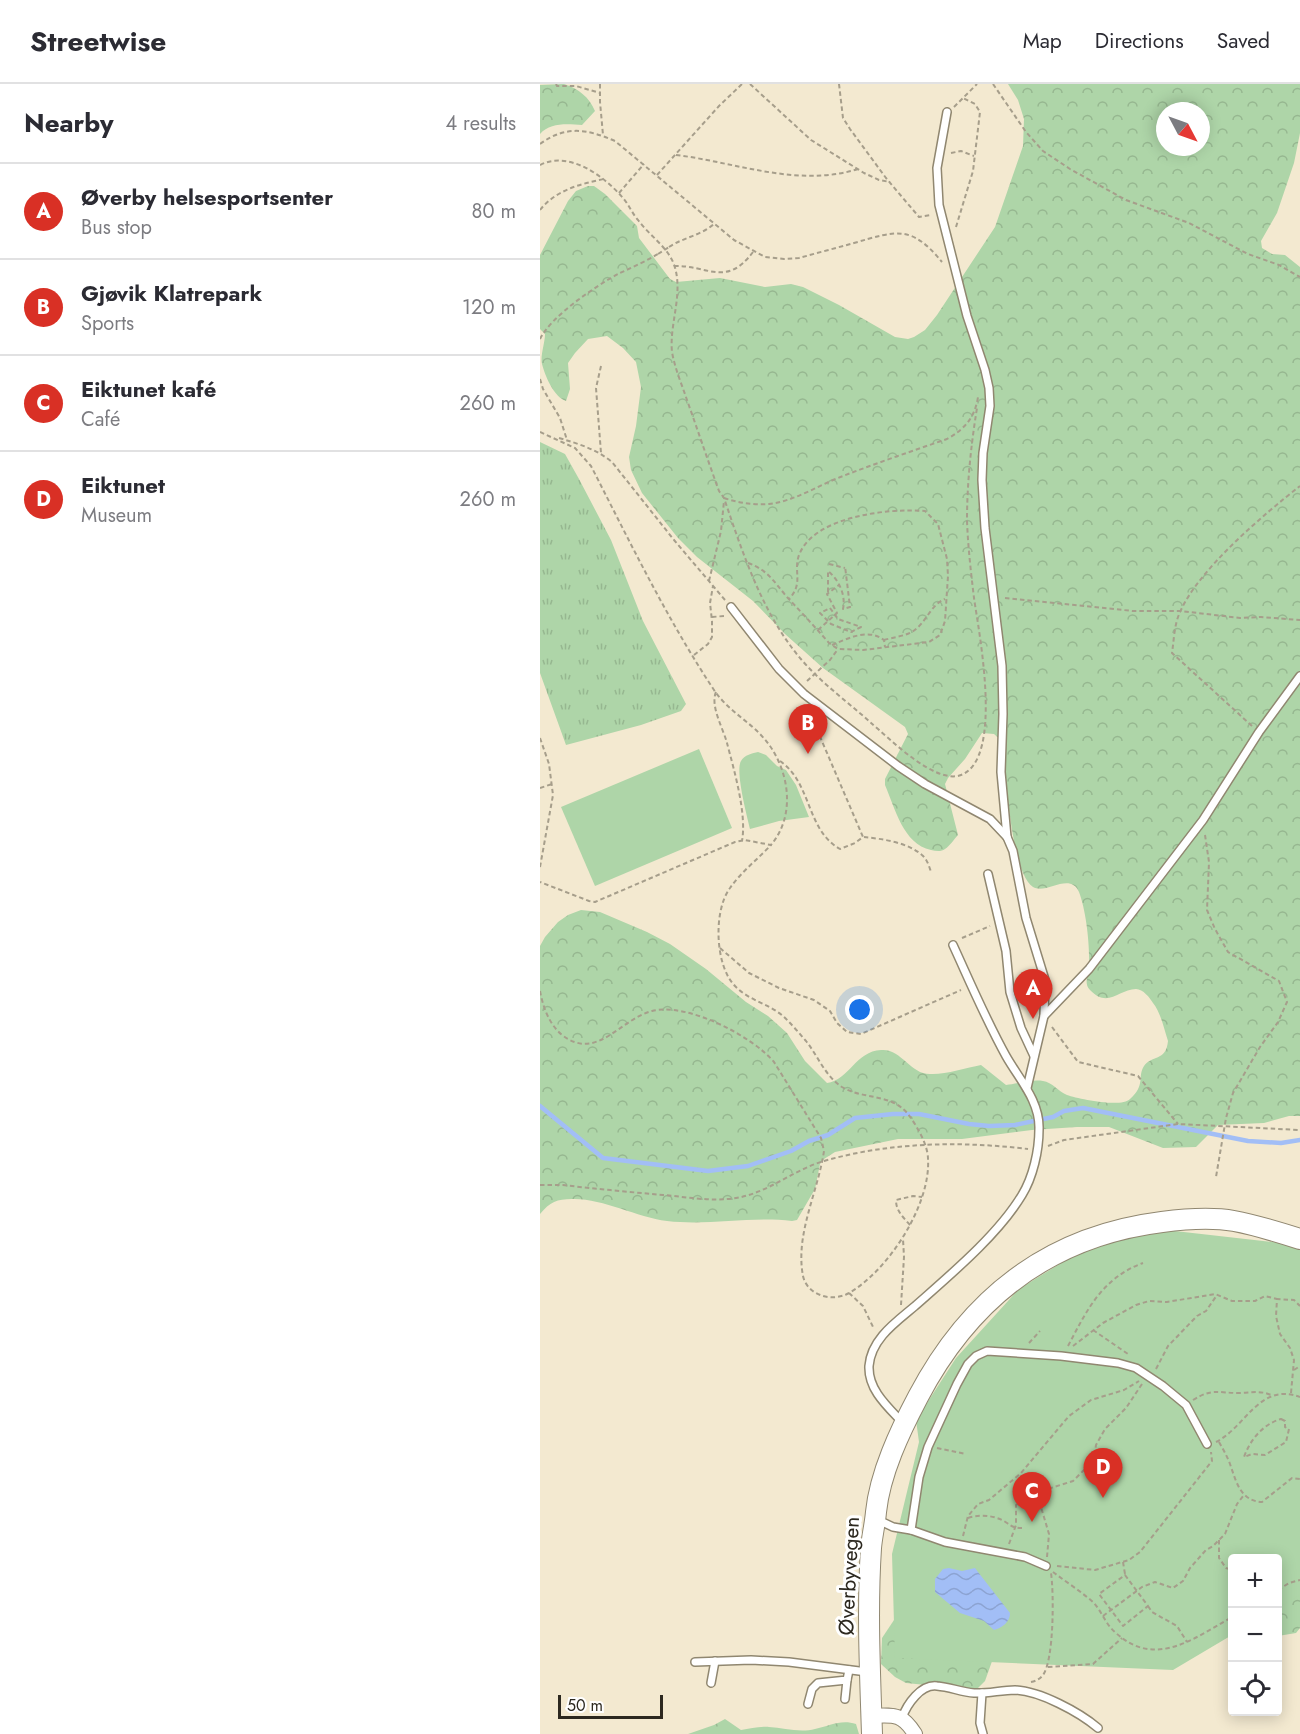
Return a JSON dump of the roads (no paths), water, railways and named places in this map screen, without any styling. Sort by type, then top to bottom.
[{"type":"main road","name":"Øverbyvegen","points":[[871,1725],[869,1588],[876,1511],[888,1465],[904,1425],[934,1366],[965,1324],[982,1305],[1005,1286],[1057,1253],[1118,1229],[1177,1220],[1206,1219],[1233,1221],[1300,1239]]},
{"type":"street","points":[[871,1725],[895,1716],[908,1722],[915,1734]]},
{"type":"lane","points":[[947,112],[938,161],[941,213],[967,316],[989,388],[990,406],[983,453],[982,480],[985,528],[1002,666],[1001,772],[1007,837],[1013,851],[1026,918],[1046,980],[1044,1016],[1027,1088]]},
{"type":"lane","points":[[731,607],[779,669],[802,691],[898,766],[925,784],[990,819],[1007,837]]},
{"type":"lane","points":[[1044,1016],[1089,969],[1203,820],[1259,732],[1300,676]]},
{"type":"lane","points":[[988,874],[1006,951],[1010,992],[1021,1028],[1034,1056]]},
{"type":"lane","points":[[904,1425],[876,1392],[871,1381],[869,1366],[872,1350],[879,1339],[1003,1221],[1023,1194],[1032,1175],[1036,1150],[1039,1118],[1027,1088],[1006,1056],[953,945]]},
{"type":"lane","points":[[911,1530],[920,1477],[928,1447],[968,1364],[976,1356],[987,1351],[1061,1356],[1118,1363],[1136,1368],[1186,1405],[1207,1444]]},
{"type":"lane","points":[[876,1520],[892,1527],[911,1530],[945,1542],[1006,1552],[1046,1566]]},
{"type":"lane","points":[[695,1662],[752,1660],[789,1662],[870,1673]]},
{"type":"lane","points":[[711,1683],[715,1661]]},
{"type":"lane","points":[[845,1699],[849,1670]]},
{"type":"lane","points":[[808,1704],[812,1689],[818,1683],[847,1680]]},
{"type":"lane","points":[[902,1718],[904,1711],[917,1695],[930,1687],[982,1693],[1012,1690],[1037,1695],[1087,1719],[1098,1728]]},
{"type":"lane","points":[[982,1693],[980,1723],[983,1734]]},
{"type":"water","points":[[975,1568],[1010,1613],[1005,1624],[994,1630],[984,1621],[960,1613],[935,1592],[935,1579],[943,1569],[962,1571]]},
{"type":"waterway","points":[[540,1106],[603,1158],[708,1171],[748,1166],[791,1151],[809,1141],[828,1135],[855,1118],[893,1114],[919,1114],[989,1126],[1015,1125],[1083,1108],[1248,1141],[1281,1143],[1300,1140]]},
{"type":"place","name":"Gjøvik Klatrepark","points":[[808,754]]},
{"type":"place","name":"Øverby helsesportsenter","points":[[1033,1019]]},
{"type":"place","name":"Eiktunet","points":[[1103,1498]]},
{"type":"place","name":"Eiktunet kafé","points":[[1032,1522]]}]
